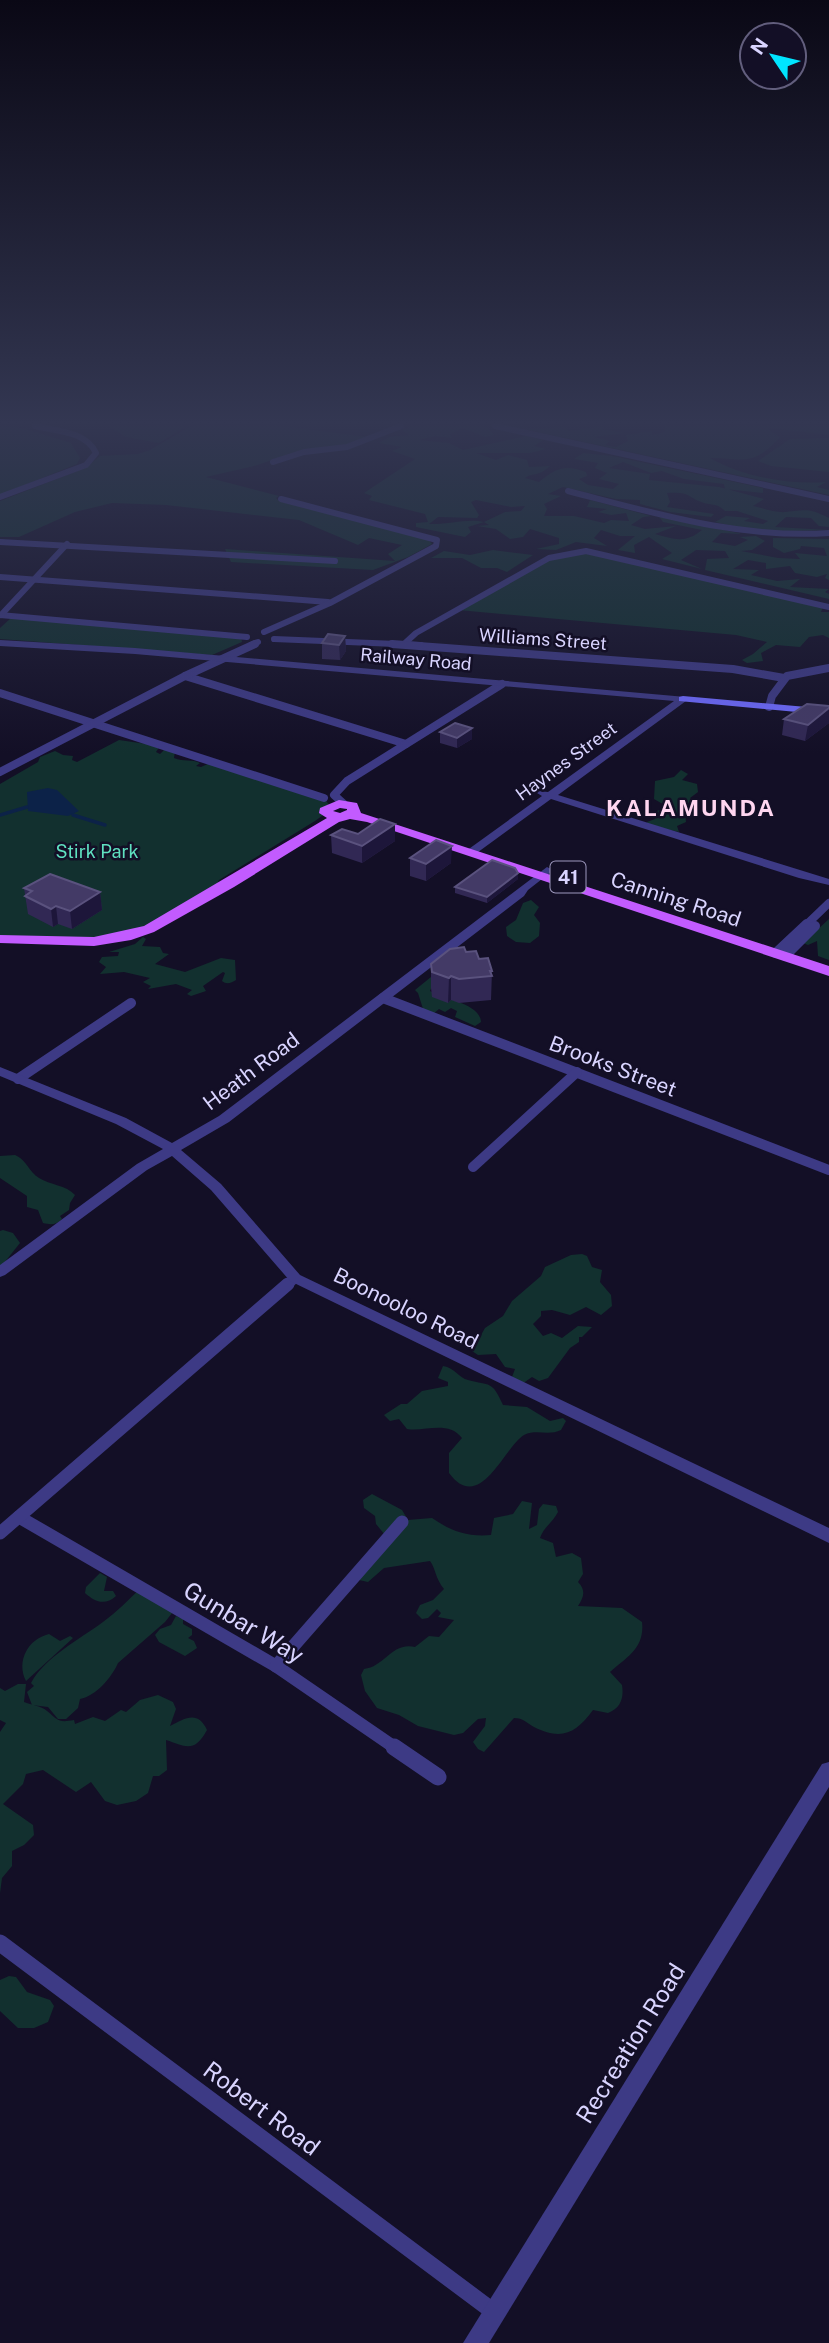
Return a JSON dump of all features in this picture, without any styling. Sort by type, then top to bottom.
[{"type":"main road","name":"Railway Road","points":[[683,699],[829,712]]},
{"type":"main road","points":[[0,939],[87,943],[116,939],[157,925],[214,890],[229,884],[261,859],[338,809]]},
{"type":"main road","name":"Canning Road","points":[[338,809],[548,875],[829,971]]},
{"type":"main road","name":"Canning Road","points":[[782,953],[829,965]]},
{"type":"street","points":[[0,772],[186,676],[264,632],[289,622],[436,546],[437,541],[424,535]]},
{"type":"street","points":[[0,542],[335,561]]},
{"type":"street","points":[[0,615],[66,544]]},
{"type":"street","points":[[404,644],[416,634],[549,558],[568,552],[604,554],[829,607]]},
{"type":"street","points":[[0,577],[328,602]]},
{"type":"street","points":[[0,615],[223,634],[252,639],[278,636],[289,622]]},
{"type":"street","points":[[264,632],[278,636]]},
{"type":"street","name":"Williams Street","points":[[278,636],[757,671],[785,678]]},
{"type":"street","name":"Railway Road","points":[[0,643],[218,658],[683,699]]},
{"type":"street","points":[[774,707],[777,692],[785,678],[829,668]]},
{"type":"street","points":[[186,676],[407,744]]},
{"type":"street","points":[[338,809],[328,790],[347,781],[502,684]]},
{"type":"street","points":[[0,693],[300,792],[338,809]]},
{"type":"street","name":"Haynes Street","points":[[653,717],[666,705],[669,698]]},
{"type":"street","name":"Haynes Street","points":[[469,849],[653,717],[683,699]]},
{"type":"street","points":[[338,809],[334,794],[347,781]]},
{"type":"street","points":[[543,796],[829,882]]},
{"type":"street","name":"Heath Road","points":[[0,1272],[114,1186],[224,1119],[520,894],[534,891],[548,875]]},
{"type":"street","points":[[803,876],[829,888]]},
{"type":"street","points":[[782,953],[829,903]]},
{"type":"street","points":[[782,953],[829,912]]},
{"type":"street","name":"Brooks Street","points":[[383,998],[829,1170]]},
{"type":"street","points":[[18,1079],[131,1003]]},
{"type":"street","name":"Boonooloo Road","points":[[0,1071],[139,1131],[174,1150],[240,1214],[295,1278],[829,1536]]},
{"type":"street","points":[[473,1167],[577,1073]]},
{"type":"street","points":[[0,1533],[295,1278]]},
{"type":"street","name":"Gunbar Way","points":[[19,1517],[275,1666],[438,1777]]},
{"type":"street","points":[[275,1666],[402,1522]]},
{"type":"street","name":"Recreation Road","points":[[475,2343],[829,1770]]},
{"type":"street","name":"Robert Road","points":[[0,1943],[494,2312]]},
{"type":"green space","points":[[0,535],[23,535],[19,537]]},
{"type":"green space","points":[[335,535],[417,535],[427,538],[432,544],[408,557],[373,570],[231,562],[225,549],[395,561],[388,554],[402,545],[369,538],[358,545]]},
{"type":"green space","points":[[505,535],[524,535],[523,537],[510,539]]},
{"type":"green space","points":[[550,535],[596,535],[594,538],[607,546],[576,542],[556,550],[536,549],[559,544],[559,538]]},
{"type":"green space","points":[[618,535],[661,535],[685,539],[693,535],[719,535],[712,542],[735,546],[748,540],[740,537],[756,536],[765,541],[752,550],[741,551],[800,559],[795,553],[827,556],[824,548],[801,546],[800,549],[784,553],[773,547],[773,538],[829,539],[829,580],[825,578],[827,574],[817,577],[795,573],[790,566],[766,569],[766,563],[748,560],[733,569],[759,570],[751,575],[777,581],[800,579],[790,587],[829,589],[825,592],[829,594],[829,599],[705,570],[707,559],[729,558],[725,551],[696,550],[681,560],[702,569],[662,559],[672,553],[649,537],[634,545],[635,553],[618,550],[635,536]]},
{"type":"green space","points":[[493,550],[533,555],[507,572],[497,568],[481,568],[462,558],[431,558],[444,551],[470,555]]},
{"type":"green space","points":[[586,551],[823,607],[821,612],[829,612],[829,638],[823,635],[809,637],[800,647],[776,645],[761,653],[763,661],[747,663],[742,660],[767,642],[736,635],[458,610],[549,558]]},
{"type":"green space","points":[[11,618],[241,637],[242,642],[212,655],[0,639],[0,628]]},
{"type":"green space","name":"Stirk Park","points":[[119,740],[160,746],[156,752],[160,754],[165,749],[175,751],[174,758],[200,763],[196,766],[210,763],[324,798],[330,806],[326,813],[315,821],[219,880],[214,890],[162,922],[115,939],[0,939],[0,784],[38,762],[40,757],[55,751],[73,756],[72,760],[77,762]]},
{"type":"green space","points":[[681,770],[688,774],[682,780],[697,784],[698,792],[690,798],[698,802],[693,809],[700,813],[685,812],[686,822],[677,826],[679,832],[648,825],[647,822],[655,819],[654,812],[668,807],[654,799],[655,781],[674,777]]},
{"type":"green space","points":[[531,900],[539,907],[534,915],[540,923],[539,936],[530,943],[516,942],[507,936],[506,927],[516,920],[523,903]]},
{"type":"green space","points":[[829,919],[829,960],[818,956],[817,941],[808,945],[803,943]]},
{"type":"green space","points":[[143,937],[146,939],[142,946],[160,947],[163,953],[169,954],[155,964],[185,972],[221,958],[235,960],[236,980],[229,983],[222,981],[223,972],[203,986],[206,991],[191,996],[187,994],[192,990],[176,984],[148,989],[151,986],[143,982],[150,978],[124,972],[100,974],[106,967],[99,962],[102,957],[118,956],[119,952],[109,952],[135,944]]},
{"type":"green space","points":[[431,977],[434,982],[430,991],[475,1010],[481,1022],[475,1026],[455,1017],[457,1011],[451,1008],[445,1012],[439,1009],[433,1014],[424,1012],[415,990]]},
{"type":"green space","points":[[15,1155],[39,1178],[75,1195],[69,1210],[60,1216],[62,1219],[58,1222],[43,1223],[38,1210],[27,1207],[27,1196],[0,1178],[0,1156]]},
{"type":"green space","points":[[0,1231],[13,1233],[20,1243],[0,1268]]},
{"type":"green space","points":[[571,1255],[587,1256],[592,1267],[602,1270],[600,1282],[611,1295],[612,1306],[601,1315],[586,1307],[570,1315],[552,1310],[541,1311],[541,1316],[533,1324],[543,1336],[551,1333],[562,1338],[578,1326],[592,1327],[579,1337],[579,1342],[570,1348],[548,1378],[539,1381],[532,1377],[522,1384],[512,1377],[515,1369],[505,1367],[496,1354],[478,1355],[472,1351],[485,1328],[503,1316],[512,1301],[541,1276],[545,1267]]},
{"type":"green space","points":[[443,1366],[465,1379],[490,1385],[503,1405],[527,1407],[550,1421],[563,1418],[566,1421],[561,1430],[556,1432],[524,1435],[481,1483],[471,1486],[460,1484],[449,1473],[449,1453],[462,1438],[450,1429],[407,1429],[399,1419],[390,1421],[384,1415],[401,1404],[407,1404],[422,1391],[448,1386],[448,1382],[438,1378]]},
{"type":"green space","points":[[372,1494],[402,1510],[408,1520],[432,1518],[453,1530],[474,1535],[491,1535],[494,1518],[513,1514],[522,1501],[532,1503],[529,1529],[537,1525],[539,1509],[543,1504],[556,1506],[558,1512],[540,1538],[553,1543],[556,1557],[572,1553],[581,1558],[583,1574],[578,1582],[583,1594],[578,1606],[622,1608],[642,1622],[638,1645],[610,1672],[622,1685],[619,1705],[608,1713],[593,1710],[581,1724],[560,1734],[544,1731],[514,1718],[484,1752],[473,1742],[485,1726],[486,1718],[478,1719],[463,1733],[454,1735],[418,1726],[399,1715],[377,1708],[365,1691],[361,1675],[364,1669],[377,1664],[400,1648],[415,1647],[429,1636],[439,1637],[454,1620],[438,1617],[441,1613],[437,1609],[428,1618],[422,1619],[416,1613],[420,1605],[433,1600],[444,1589],[430,1561],[384,1568],[368,1582],[359,1580],[385,1535],[376,1524],[375,1516],[364,1508],[363,1500]]},
{"type":"green space","points":[[100,1573],[107,1577],[104,1591],[113,1591],[116,1596],[104,1602],[96,1601],[85,1593],[86,1587]]},
{"type":"green space","points":[[141,1588],[176,1608],[165,1622],[118,1663],[108,1680],[97,1690],[80,1699],[78,1708],[66,1719],[58,1719],[48,1707],[32,1705],[27,1692],[34,1686],[31,1683],[45,1665],[108,1618]]},
{"type":"green space","points":[[176,1616],[192,1629],[192,1635],[188,1638],[194,1641],[197,1648],[185,1656],[159,1642],[155,1635],[160,1629],[171,1625]]},
{"type":"green space","points":[[49,1634],[60,1641],[70,1636],[73,1638],[26,1681],[22,1666],[26,1652],[35,1641]]},
{"type":"green space","points":[[18,1684],[26,1684],[24,1702],[42,1708],[61,1721],[74,1720],[75,1724],[93,1717],[105,1721],[121,1710],[126,1712],[140,1700],[158,1695],[173,1702],[176,1709],[170,1726],[186,1718],[195,1718],[200,1720],[207,1730],[198,1743],[189,1746],[166,1740],[167,1770],[159,1776],[153,1776],[148,1793],[136,1801],[117,1805],[105,1801],[91,1782],[76,1792],[43,1770],[26,1774],[23,1784],[3,1804],[33,1825],[34,1835],[24,1845],[12,1851],[12,1866],[2,1878],[0,1893],[0,1732],[6,1723],[0,1720],[0,1688],[5,1691]]},
{"type":"green space","points":[[9,1976],[16,1977],[27,1992],[50,2000],[54,2006],[48,2022],[34,2028],[18,2028],[0,2011],[0,1980]]},
{"type":"water","points":[[48,788],[57,790],[79,811],[68,816],[28,811],[27,792]]},
{"type":"building","points":[[328,634],[345,636],[339,645],[322,643]]},
{"type":"building","points":[[807,704],[829,708],[808,725],[784,719]]},
{"type":"building","points":[[455,723],[472,728],[457,738],[440,732]]},
{"type":"building","points":[[380,819],[395,824],[362,846],[331,835],[342,829],[358,834]]},
{"type":"building","points":[[436,840],[452,846],[426,864],[410,858]]},
{"type":"building","points":[[492,860],[515,868],[518,873],[487,897],[455,887]]},
{"type":"building","points":[[50,874],[100,892],[70,911],[56,906],[51,909],[25,896],[32,891],[24,888]]},
{"type":"building","points":[[464,947],[466,952],[476,951],[479,959],[488,958],[492,976],[459,979],[432,972],[431,964],[450,949]]},
{"type":"waterway","points":[[0,815],[27,807]]},
{"type":"waterway","points":[[73,815],[105,825]]},
{"type":"district","name":"KALAMUNDA","points":[[691,807]]}]
